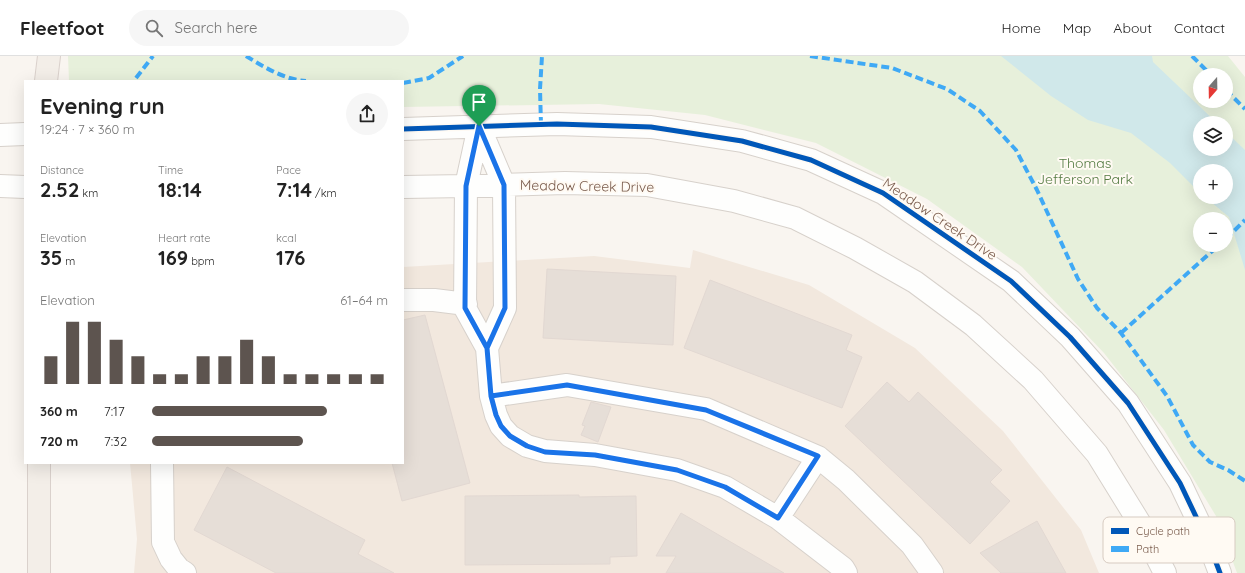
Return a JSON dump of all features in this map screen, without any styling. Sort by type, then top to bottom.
[{"type":"main road","points":[[46,80],[49,56]]},
{"type":"main road","points":[[38,573],[39,464]]},
{"type":"street","name":"Meadow Creek Drive","points":[[404,129],[557,124],[651,127],[742,141],[811,160],[883,193],[1011,281],[1070,337],[1128,403],[1180,483],[1196,517]]},
{"type":"street","points":[[479,126],[504,185],[505,308],[487,348]]},
{"type":"street","points":[[479,126],[466,186],[465,308],[487,348],[491,396],[496,415],[501,426],[510,436],[527,446],[545,452],[595,455],[677,470],[725,487],[778,518],[843,568],[846,573]]},
{"type":"street","points":[[0,135],[24,134]]},
{"type":"street","name":"Meadow Creek Drive","points":[[404,187],[565,183],[647,185],[734,200],[796,218],[855,248],[916,282],[973,325],[1033,380],[1097,454],[1136,517]]},
{"type":"street","points":[[0,186],[24,187]]},
{"type":"street","points":[[404,300],[434,300],[466,304]]},
{"type":"street","points":[[491,396],[567,385],[706,410],[818,456],[846,480],[912,545],[932,573]]},
{"type":"street","points":[[778,518],[818,456]]},
{"type":"street","points":[[162,464],[163,542],[171,560],[185,573]]},
{"type":"street","name":"Meadow Creek Drive","points":[[1160,563],[1165,573]]},
{"type":"street","name":"Meadow Creek Drive","points":[[1216,563],[1220,573]]},
{"type":"shaded area","points":[[693,250],[809,285],[915,348],[1003,431],[1081,530],[1099,573],[134,573],[137,539],[130,464],[404,464],[404,267],[594,256],[690,268]]},
{"type":"green space","name":"Thomas Jefferson Park","points":[[68,56],[1228,56],[1245,77],[1245,573],[1237,573],[1233,563],[1235,563],[1235,517],[1216,517],[1164,430],[1104,353],[1022,267],[927,199],[816,143],[705,115],[599,104],[404,107],[404,80],[69,80]]},
{"type":"water","points":[[1001,56],[1152,56],[1153,62],[1193,100],[1193,108],[1201,108],[1210,116],[1193,116],[1193,156],[1233,156],[1233,139],[1245,150],[1245,270],[1233,230],[1233,212],[1223,212],[1213,204],[1233,204],[1233,164],[1193,164],[1193,186],[1170,163],[1131,133],[1088,120],[1051,96]]},
{"type":"building","points":[[547,269],[676,276],[673,345],[543,338]]},
{"type":"building","points":[[710,280],[852,335],[846,350],[862,357],[842,408],[684,348]]},
{"type":"building","points":[[425,315],[470,483],[402,501],[392,464],[404,464],[404,320]]},
{"type":"building","points":[[887,382],[909,402],[918,392],[1002,470],[990,482],[1010,501],[970,544],[845,426]]},
{"type":"building","points":[[591,402],[611,407],[598,442],[581,435],[585,426],[582,425]]},
{"type":"building","points":[[227,467],[365,540],[358,554],[394,573],[276,573],[194,530]]},
{"type":"building","points":[[579,495],[579,497],[636,496],[637,556],[610,557],[610,564],[465,565],[465,496]]},
{"type":"building","points":[[681,513],[784,573],[666,573],[676,556],[656,556]]},
{"type":"building","points":[[1037,521],[1066,573],[1001,573],[980,553]]},
{"type":"marked path","points":[[136,78],[153,56]]},
{"type":"marked path","points":[[246,56],[283,76],[298,80]]},
{"type":"marked path","points":[[404,83],[429,78],[463,56]]},
{"type":"marked path","points":[[541,125],[540,89],[542,56]]},
{"type":"marked path","points":[[810,56],[892,68],[947,89],[980,111],[1016,150],[1037,190],[1078,279],[1097,308],[1121,333],[1167,396],[1193,445],[1210,462],[1228,470],[1245,481]]},
{"type":"marked path","points":[[1192,56],[1204,68]]},
{"type":"marked path","points":[[1233,97],[1245,109]]},
{"type":"marked path","points":[[1233,232],[1245,220]]},
{"type":"marked path","points":[[1121,333],[1211,252]]},
{"type":"cycle path","points":[[404,129],[557,124],[651,127],[742,141],[811,160],[883,193],[1011,281],[1070,337],[1128,403],[1180,483],[1196,517]]},
{"type":"cycle path","points":[[1216,563],[1220,573]]},
{"type":"route","points":[[479,126],[466,186],[465,308],[487,348],[491,396],[496,415],[501,426],[510,436],[527,446],[545,452],[595,455],[677,470],[725,487],[778,518],[818,456],[706,410],[567,385],[491,396],[487,348],[505,308],[504,185],[479,126]]}]
